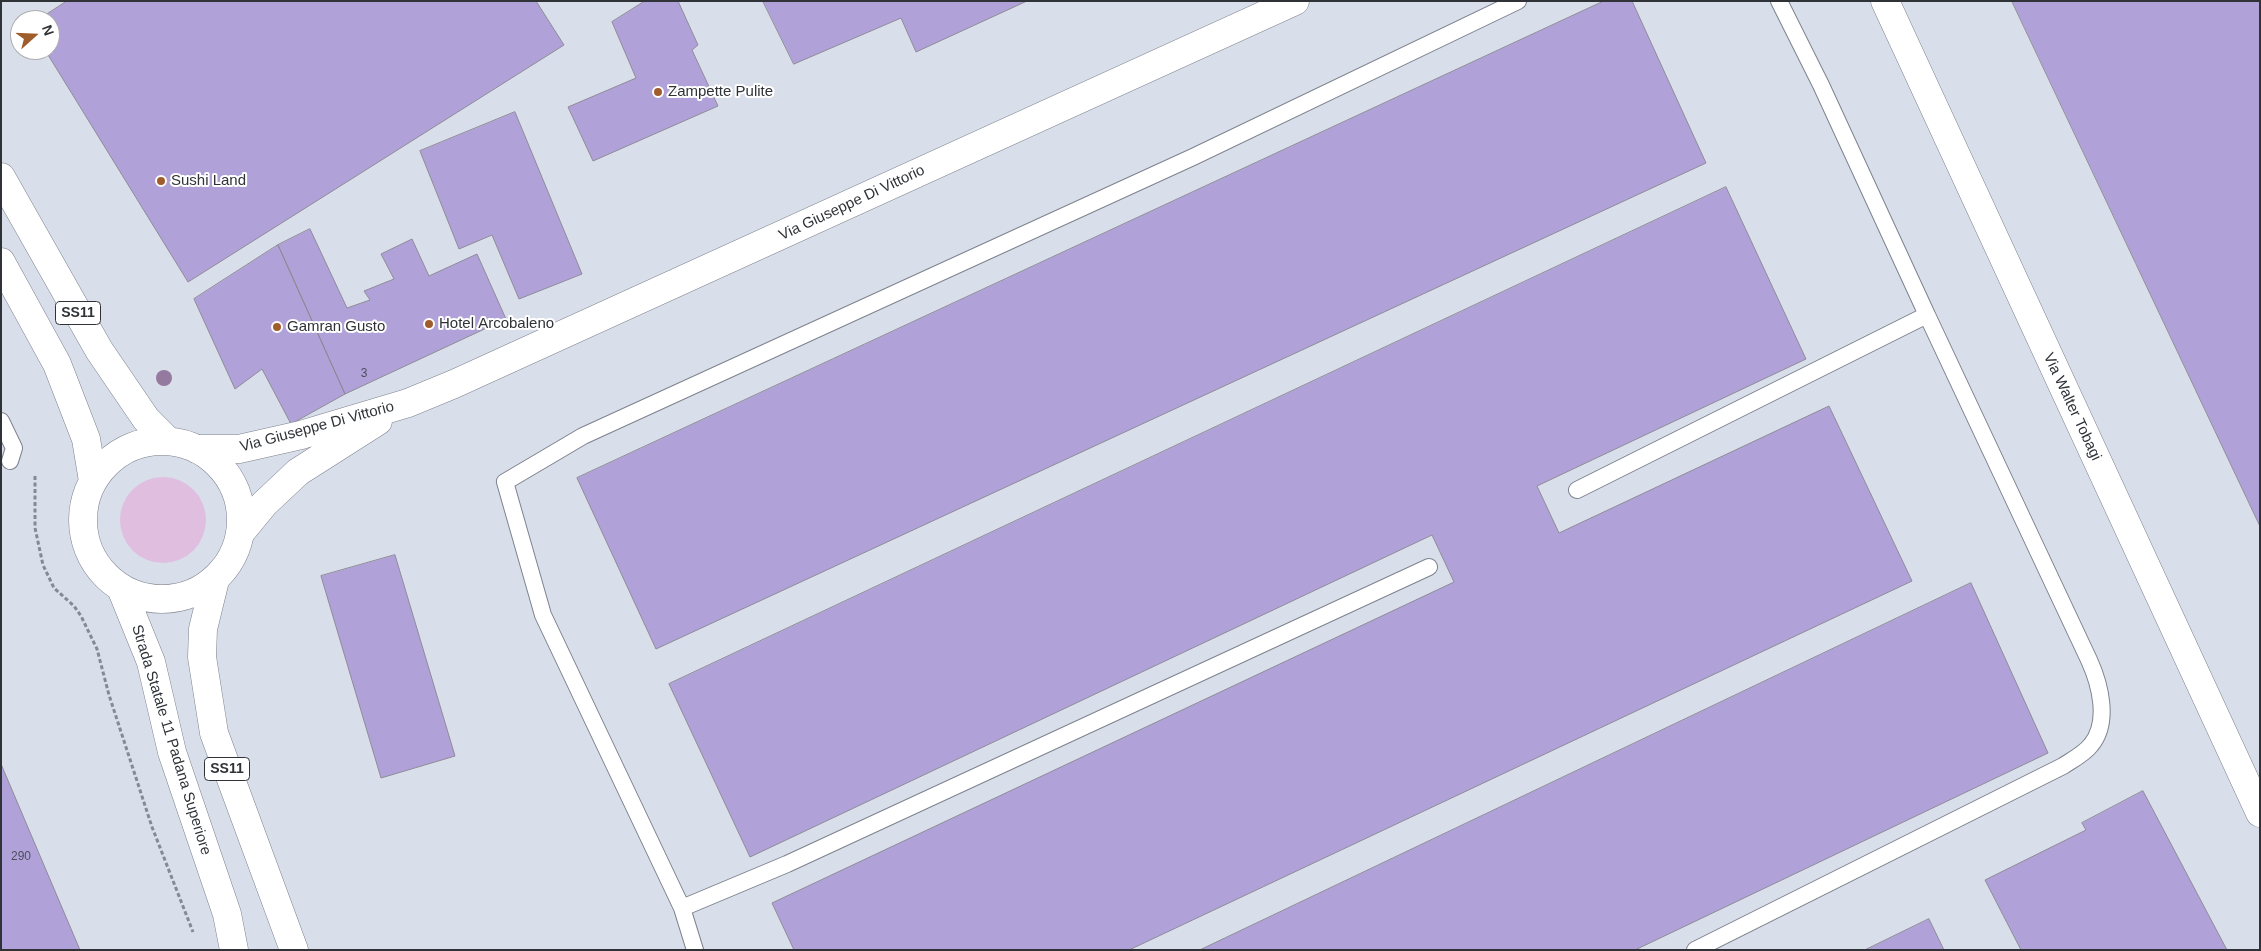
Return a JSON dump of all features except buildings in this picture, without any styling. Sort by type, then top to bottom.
[{"type":"street","name":"Via Giuseppe Di Vittorio","points":[[197,449],[238,449],[301,435],[408,403],[463,380],[1295,1]]},
{"type":"street","name":"Via Walter Tobagi","points":[[1885,1],[2260,813]]},
{"type":"street","name":"Strada Statale 11 Padana Superiore","points":[[1,177],[99,350],[146,419],[168,441]]},
{"type":"street","name":"Strada Statale 11 Padana Superiore","points":[[1,262],[57,364],[86,439],[93,481]]},
{"type":"street","name":"Via Giuseppe Di Vittorio","points":[[241,532],[264,504],[298,472],[408,403]]},
{"type":"street","name":"Strada Statale 11 Padana Superiore","points":[[168,441],[197,449],[216,461],[230,478],[241,510],[241,532],[238,546],[232,558],[215,580],[199,591],[179,598],[159,600],[139,597],[120,588],[109,580],[96,564],[87,546],[84,533],[84,506],[93,481],[107,463],[125,450],[138,444],[168,441]]},
{"type":"street","name":"Strada Statale 11 Padana Superiore","points":[[215,580],[203,630],[202,657],[214,733],[294,950]]},
{"type":"street","name":"Strada Statale 11 Padana Superiore","points":[[120,588],[132,611],[151,662],[172,752],[228,914],[234,950]]},
{"type":"lane","points":[[695,950],[682,908],[543,615],[505,482],[583,436],[1193,157],[1518,1]]},
{"type":"lane","points":[[1695,950],[2063,766],[2092,744],[2101,717],[2100,690],[2096,675],[1927,316],[1821,85],[1779,1]]},
{"type":"lane","points":[[1577,490],[1927,316]]},
{"type":"lane","points":[[1,421],[14,448],[10,461]]},
{"type":"lane","points":[[682,908],[796,860],[1429,567]]},
{"type":"path","points":[[35,472],[35,528],[43,565],[54,588],[74,606],[81,616],[97,649],[109,696],[152,827],[195,937]]},
{"type":"shaded area","points":[[163,477],[179,481],[193,490],[202,504],[206,520],[202,536],[193,550],[179,559],[163,563],[147,559],[133,550],[124,536],[120,520],[124,504],[133,490],[147,481]]},
{"type":"place","name":"Zampette Pulite","points":[[658,92]]},
{"type":"place","name":"Sushi Land","points":[[161,181]]},
{"type":"place","name":"Hotel Arcobaleno","points":[[429,324]]},
{"type":"place","name":"Gamran Gusto","points":[[277,327]]}]
